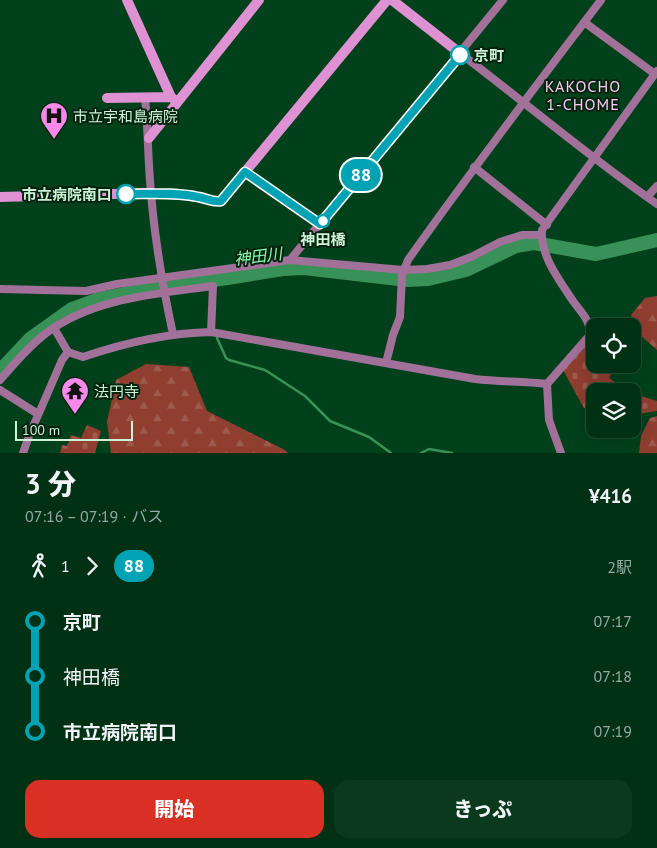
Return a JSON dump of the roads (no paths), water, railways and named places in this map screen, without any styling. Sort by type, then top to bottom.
[{"type":"street","points":[[127,0],[174,99]]},
{"type":"street","points":[[149,138],[174,99],[259,0]]},
{"type":"street","points":[[0,196],[151,193],[197,196],[217,202],[221,201],[387,0]]},
{"type":"street","points":[[392,0],[525,102],[594,159],[657,204]]},
{"type":"street","points":[[290,260],[503,0]]},
{"type":"street","points":[[386,363],[400,317],[402,276],[408,260],[474,167],[601,0]]},
{"type":"street","points":[[561,453],[549,420],[547,384],[590,334],[591,325],[547,260],[542,230],[656,72],[584,22]]},
{"type":"street","points":[[106,98],[145,97],[174,99]]},
{"type":"street","points":[[145,97],[151,193],[164,291],[173,334]]},
{"type":"street","points":[[474,167],[547,225]]},
{"type":"street","points":[[245,172],[320,224]]},
{"type":"street","points":[[647,197],[657,186]]},
{"type":"street","points":[[0,289],[86,290],[290,260],[402,276],[450,265],[472,257],[500,242],[522,235],[542,237]]},
{"type":"street","points":[[0,380],[44,334],[99,307],[127,299],[164,291],[213,286],[211,332]]},
{"type":"street","points":[[54,328],[68,352],[83,357],[108,349],[173,334],[211,332],[475,379],[547,384]]},
{"type":"street","points":[[23,453],[62,360],[68,352]]},
{"type":"street","points":[[0,390],[38,414]]},
{"type":"waterway","name":"神田川","points":[[0,371],[30,339],[72,309],[99,299],[149,289],[283,269],[304,268],[407,280],[428,279],[466,270],[516,246],[534,243],[596,254],[657,240]]},
{"type":"waterway","points":[[217,338],[226,358],[229,360],[265,370],[305,396],[330,421],[369,437],[391,453]]},
{"type":"waterway","points":[[421,453],[429,449],[452,453]]},
{"type":"place","name":"京町","points":[[460,55]]},
{"type":"place","name":"市立宇和島病院","points":[[54,140]]},
{"type":"place","name":"市立病院南口","points":[[126,194]]},
{"type":"place","name":"神田橋","points":[[323,221]]},
{"type":"place","name":"法円寺","points":[[75,415]]},
{"type":"district","name":"KAKOCHO 1-CHOME","points":[[583,95]]}]
